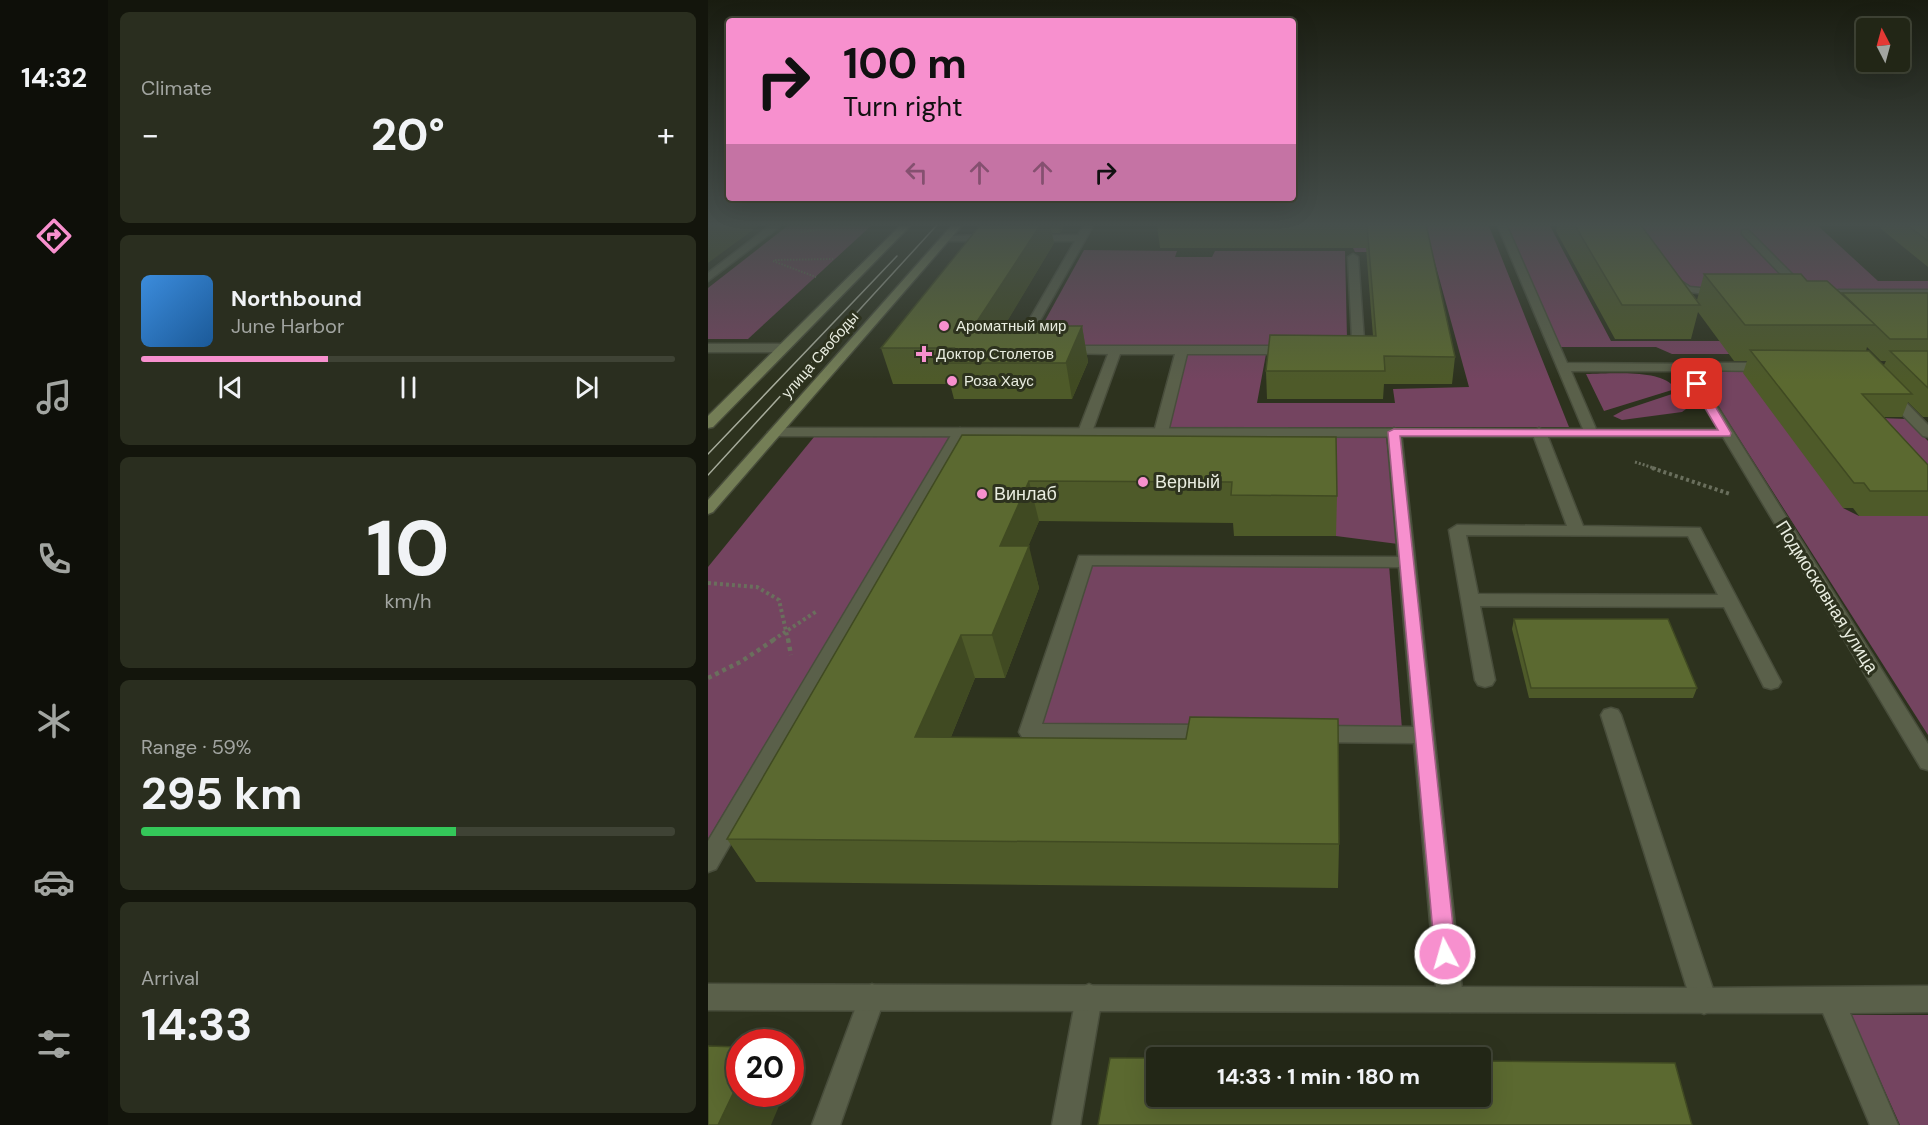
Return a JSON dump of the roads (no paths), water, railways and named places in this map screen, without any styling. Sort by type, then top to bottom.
[{"type":"main road","name":"улица Свободы","points":[[708,424],[855,276]]},
{"type":"main road","name":"улица Свободы","points":[[708,509],[911,276]]},
{"type":"street","points":[[1059,276],[1023,341],[1043,350],[1306,350]]},
{"type":"street","points":[[1328,350],[1340,350],[1358,340],[1354,276]]},
{"type":"street","points":[[1523,276],[1591,432]]},
{"type":"street","points":[[1670,276],[1676,285],[1700,292],[1735,293]]},
{"type":"street","points":[[1792,276],[1811,295],[1928,293]]},
{"type":"street","points":[[708,348],[784,348]]},
{"type":"street","points":[[1085,432],[1115,350]]},
{"type":"street","points":[[1161,432],[1182,350]]},
{"type":"street","name":"Подмосковная улица","points":[[1687,367],[1928,762]]},
{"type":"street","points":[[1561,368],[1781,367]]},
{"type":"street","points":[[1880,384],[1928,433]]},
{"type":"street","points":[[775,432],[1726,433]]},
{"type":"street","points":[[708,862],[960,432]]},
{"type":"street","points":[[1394,432],[1450,999]]},
{"type":"street","points":[[1539,432],[1577,531]]},
{"type":"street","points":[[1485,680],[1457,530],[1694,531],[1771,682]]},
{"type":"street","points":[[1232,733],[1029,732],[1085,560],[1407,562]]},
{"type":"street","points":[[1471,600],[1730,601]]},
{"type":"street","points":[[1611,714],[1704,1001]]},
{"type":"street","points":[[1304,734],[1424,735]]},
{"type":"street","points":[[708,997],[1704,1001],[1928,999]]},
{"type":"street","points":[[826,1125],[872,997]]},
{"type":"street","points":[[1066,1125],[1089,997]]},
{"type":"street","points":[[1831,1000],[1884,1125]]},
{"type":"tram line","points":[[708,454],[877,276]]},
{"type":"tram line","points":[[708,475],[890,276]]},
{"type":"place","name":"Ароматный мир","points":[[944,326]]},
{"type":"place","name":"Доктор Столетов","points":[[924,354]]},
{"type":"place","name":"Роза Хаус","points":[[952,381]]},
{"type":"place","name":"Верный","points":[[1143,482]]},
{"type":"place","name":"Винлаб","points":[[982,494]]}]
